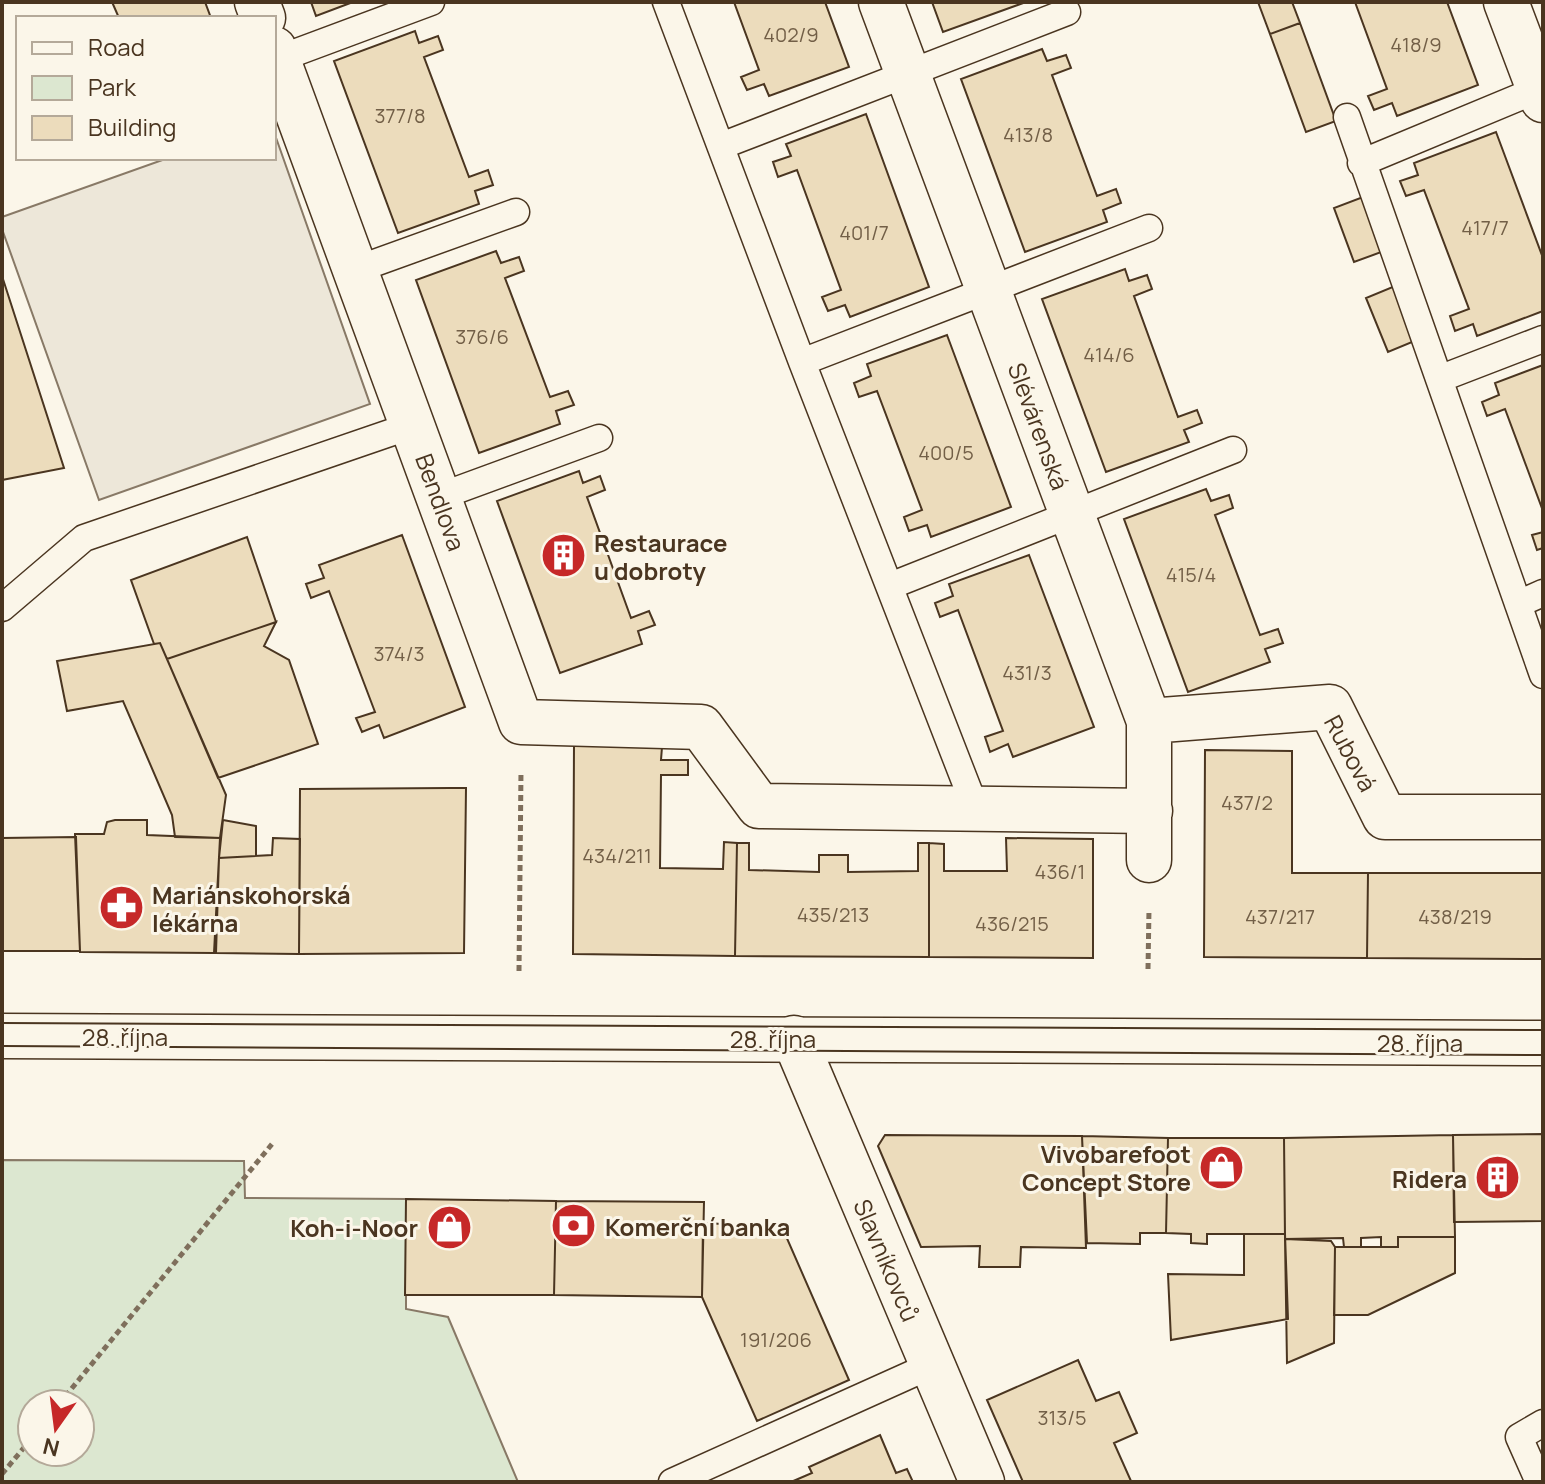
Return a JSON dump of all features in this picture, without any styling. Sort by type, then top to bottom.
[{"type":"street","name":"Slévárenská","points":[[881,2],[1149,721],[1149,860]]},
{"type":"street","points":[[1506,2],[1541,94]]},
{"type":"street","name":"Bendlova","points":[[276,54],[521,722]]},
{"type":"street","name":"Rubová","points":[[1149,721],[1330,707],[1385,817],[1543,817]]},
{"type":"street","points":[[521,722],[701,727],[759,806],[1150,811]]},
{"type":"street","name":"28. října","points":[[2,1036],[1543,1043]]},
{"type":"street","name":"Slavníkovců","points":[[794,1038],[982,1482]]},
{"type":"lane","points":[[276,54],[431,2]]},
{"type":"lane","points":[[666,2],[975,807]]},
{"type":"lane","points":[[721,146],[1067,12]]},
{"type":"lane","points":[[1361,163],[1541,94]]},
{"type":"lane","points":[[1347,117],[1543,675]]},
{"type":"lane","points":[[355,270],[516,212]]},
{"type":"lane","points":[[802,362],[1149,228]]},
{"type":"lane","points":[[1439,379],[1543,339]]},
{"type":"lane","points":[[2,608],[84,538],[413,425]]},
{"type":"lane","points":[[438,497],[599,438]]},
{"type":"lane","points":[[890,586],[1233,450]]},
{"type":"lane","points":[[1518,604],[1543,593]]},
{"type":"lane","points":[[672,1482],[932,1365]]},
{"type":"lane","points":[[1539,1482],[1519,1437],[1543,1423]]},
{"type":"path","points":[[519,971],[521,722]]},
{"type":"path","points":[[72,1388],[272,1144]]},
{"type":"path","points":[[2,1474],[16,1457]]},
{"type":"green space","points":[[2,1160],[244,1161],[245,1198],[406,1199],[406,1309],[448,1317],[518,1482],[2,1482]]},
{"type":"shaded area","points":[[276,138],[370,404],[99,500],[2,229],[2,217],[162,160],[276,160]]},
{"type":"building","points":[[112,2],[205,2],[210,16],[118,16]]},
{"type":"building","points":[[311,2],[353,2],[316,16]]},
{"type":"building","points":[[734,2],[825,2],[849,67],[769,96],[764,84],[747,90],[741,77],[759,70]]},
{"type":"building","points":[[932,2],[1026,2],[943,32]]},
{"type":"building","points":[[1258,2],[1292,2],[1300,23],[1270,34]]},
{"type":"building","points":[[1355,2],[1447,2],[1478,85],[1397,116],[1392,103],[1374,110],[1368,96],[1387,89]]},
{"type":"building","points":[[1300,23],[1336,121],[1306,132],[1270,34]]},
{"type":"building","points":[[415,31],[419,43],[438,36],[443,50],[424,57],[469,177],[488,170],[493,185],[475,191],[479,204],[398,233],[334,61]]},
{"type":"building","points":[[1042,49],[1047,61],[1066,55],[1071,68],[1052,75],[1097,196],[1116,189],[1121,203],[1103,210],[1107,222],[1025,252],[961,79]]},
{"type":"building","points":[[866,114],[929,287],[850,317],[845,305],[828,311],[822,297],[841,290],[797,170],[778,177],[773,162],[791,156],[786,144]]},
{"type":"building","points":[[1496,132],[1543,258],[1543,311],[1477,336],[1473,324],[1455,331],[1450,316],[1469,309],[1424,190],[1406,196],[1400,181],[1418,175],[1414,163]]},
{"type":"building","points":[[1363,197],[1384,251],[1354,262],[1334,208]]},
{"type":"building","points":[[496,251],[501,263],[519,257],[524,271],[505,278],[550,397],[568,391],[574,405],[556,411],[560,424],[479,453],[416,280]]},
{"type":"building","points":[[1125,269],[1129,281],[1147,275],[1152,289],[1134,296],[1178,417],[1197,410],[1202,423],[1184,430],[1189,442],[1106,472],[1042,299]]},
{"type":"building","points":[[2,276],[64,468],[2,480]]},
{"type":"building","points":[[1395,286],[1417,340],[1388,352],[1366,298]]},
{"type":"building","points":[[947,335],[1011,507],[931,537],[927,525],[909,531],[904,517],[922,510],[877,391],[859,397],[854,383],[871,376],[867,364]]},
{"type":"building","points":[[1543,365],[1543,511],[1505,409],[1487,416],[1482,402],[1499,395],[1495,383]]},
{"type":"building","name":"Restaurace u dobroty","points":[[579,471],[583,483],[600,476],[605,490],[587,497],[631,618],[649,611],[655,625],[638,631],[642,644],[560,673],[497,501]]},
{"type":"building","points":[[1206,489],[1211,501],[1229,495],[1233,508],[1215,515],[1260,635],[1278,629],[1283,643],[1265,649],[1270,662],[1188,692],[1124,519]]},
{"type":"building","points":[[1543,532],[1543,548],[1537,550],[1532,535]]},
{"type":"building","points":[[402,535],[465,707],[384,738],[379,725],[362,732],[356,718],[375,712],[329,591],[311,598],[306,584],[324,578],[319,565]]},
{"type":"building","points":[[247,537],[276,622],[167,659],[160,643],[154,644],[131,580]]},
{"type":"building","points":[[1029,555],[1094,727],[1013,757],[1008,744],[990,752],[985,737],[1003,731],[958,610],[940,617],[935,603],[953,596],[949,584]]},
{"type":"building","points":[[276,622],[264,646],[289,660],[318,744],[218,778],[167,659]]},
{"type":"building","points":[[160,643],[226,795],[220,838],[175,837],[172,815],[123,701],[67,711],[57,661]]},
{"type":"building","points":[[574,745],[662,747],[661,760],[688,760],[688,775],[661,775],[660,868],[723,869],[724,842],[737,843],[735,956],[573,954]]},
{"type":"building","points":[[1205,750],[1292,751],[1292,873],[1368,873],[1367,958],[1204,957]]},
{"type":"building","points":[[466,788],[464,953],[299,954],[300,789]]},
{"type":"building","points":[[147,820],[147,835],[220,838],[214,953],[80,952],[75,834],[104,834],[107,822]]},
{"type":"building","points":[[223,820],[256,826],[256,856],[219,858]]},
{"type":"building","points":[[76,837],[80,951],[2,951],[2,838]]},
{"type":"building","points":[[273,838],[300,839],[299,954],[216,953],[219,858],[272,855]]},
{"type":"building","points":[[1006,838],[1093,839],[1093,958],[929,957],[929,843],[944,844],[944,871],[1007,871]]},
{"type":"building","points":[[737,843],[749,843],[749,870],[819,872],[819,855],[848,855],[848,872],[918,871],[918,843],[929,843],[929,957],[735,956]]},
{"type":"building","points":[[1368,873],[1543,873],[1543,959],[1367,958]]},
{"type":"building","name":"Ridera","points":[[1543,1134],[1543,1221],[1454,1222],[1453,1135]]},
{"type":"building","points":[[885,1135],[1082,1136],[1086,1248],[1021,1247],[1020,1267],[979,1267],[980,1246],[921,1247],[878,1146]]},
{"type":"building","points":[[1453,1135],[1455,1237],[1398,1237],[1398,1247],[1381,1247],[1381,1237],[1361,1238],[1361,1247],[1344,1247],[1343,1238],[1285,1239],[1284,1138]]},
{"type":"building","points":[[1082,1136],[1168,1138],[1166,1233],[1140,1233],[1140,1244],[1087,1243]]},
{"type":"building","points":[[1168,1138],[1284,1138],[1285,1234],[1207,1234],[1207,1244],[1191,1243],[1191,1234],[1166,1233]]},
{"type":"building","points":[[406,1199],[556,1201],[554,1295],[405,1295]]},
{"type":"building","points":[[556,1201],[704,1202],[702,1297],[554,1295]]},
{"type":"building","points":[[703,1223],[782,1227],[849,1380],[757,1421],[702,1297]]},
{"type":"building","points":[[1244,1234],[1285,1234],[1288,1319],[1171,1340],[1168,1274],[1244,1275]]},
{"type":"building","points":[[1398,1237],[1455,1237],[1455,1273],[1368,1315],[1334,1315],[1335,1247],[1398,1247]]},
{"type":"building","points":[[1285,1239],[1331,1241],[1335,1247],[1334,1343],[1287,1363]]},
{"type":"building","points":[[1078,1360],[1096,1401],[1119,1392],[1137,1433],[1114,1443],[1131,1481],[1023,1482],[987,1400]]},
{"type":"building","points":[[880,1435],[896,1473],[907,1469],[913,1482],[791,1482],[812,1473],[809,1467]]},
{"type":"tram line","points":[[2,1023],[1543,1030]]},
{"type":"tram line","points":[[2,1046],[1543,1055]]},
{"type":"place","name":"Restaurace u dobroty","points":[[563,556]]},
{"type":"place","name":"Mariánskohorská lékárna","points":[[121,908]]},
{"type":"place","name":"Vivobarefoot Concept Store","points":[[1222,1167]]},
{"type":"place","name":"Ridera","points":[[1498,1178]]},
{"type":"place","name":"Komerční banka","points":[[574,1226]]},
{"type":"place","name":"Koh-i-Noor","points":[[449,1227]]}]
